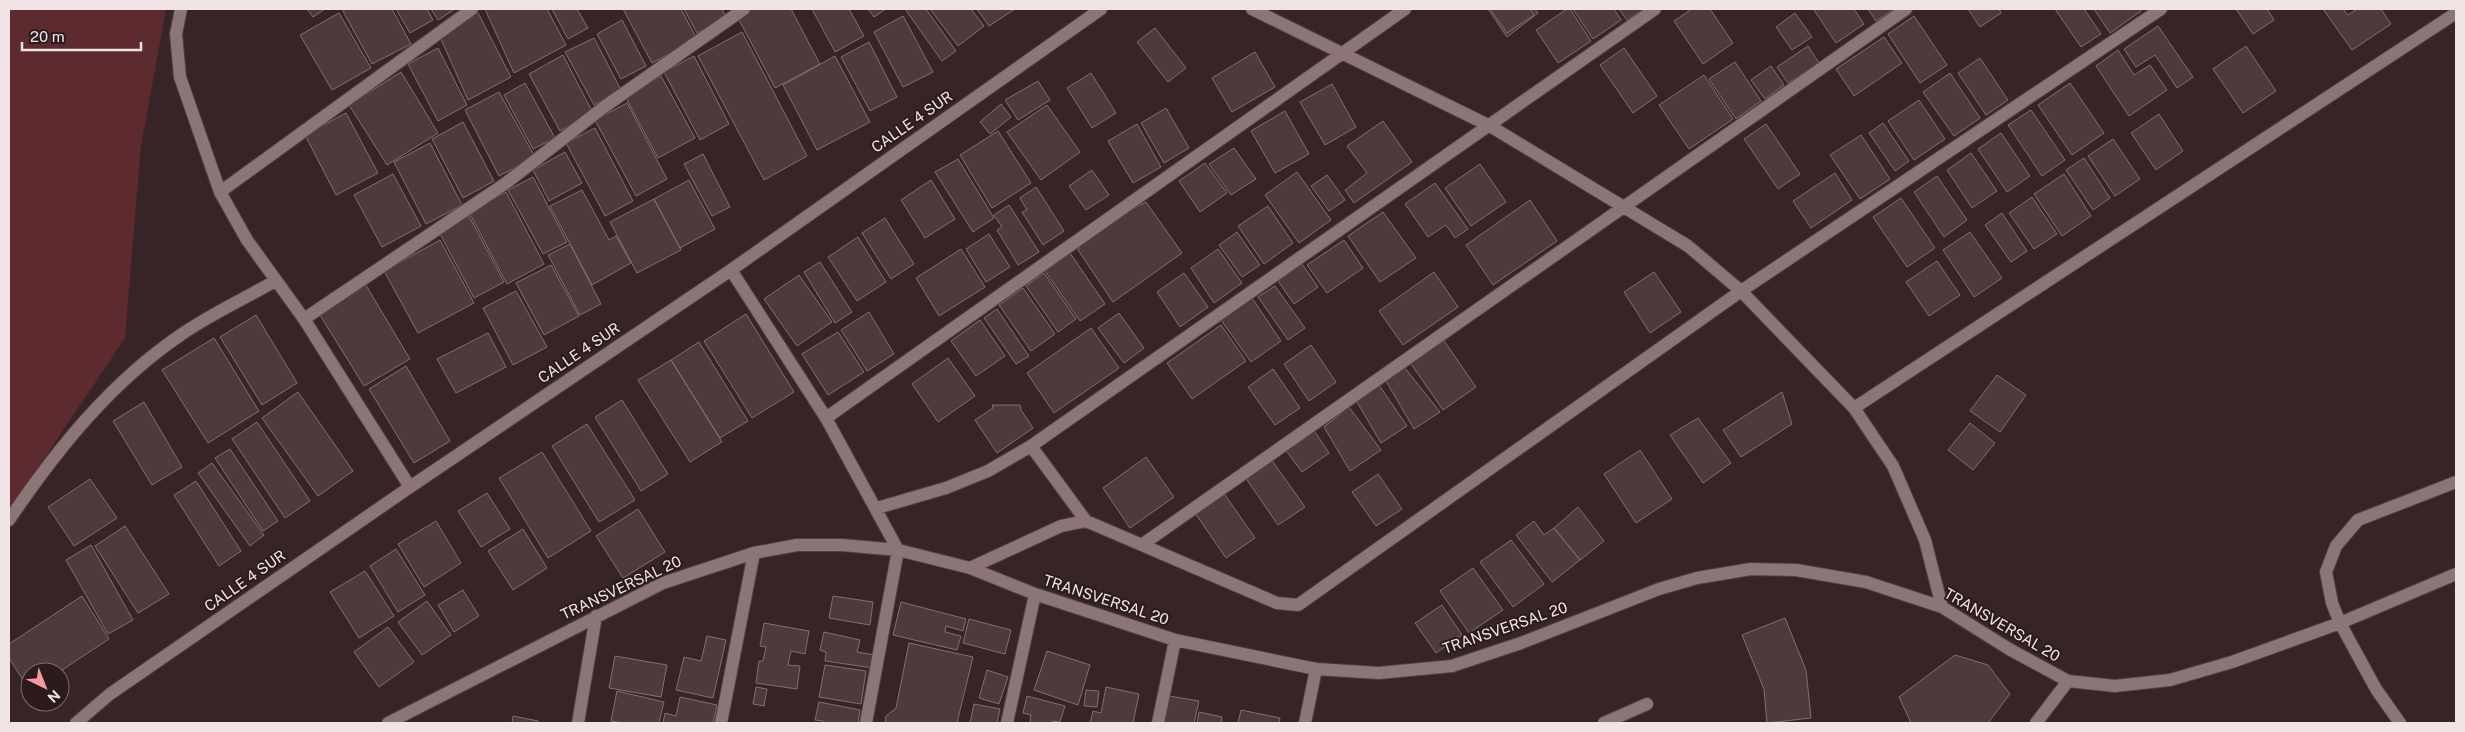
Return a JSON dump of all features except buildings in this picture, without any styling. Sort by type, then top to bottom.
[{"type":"street","points":[[182,9],[176,34],[180,77],[220,192],[247,240],[304,319],[410,487]]},
{"type":"street","points":[[220,192],[472,9]]},
{"type":"street","points":[[304,319],[506,182],[604,107],[744,9]]},
{"type":"street","name":"CALLE 4 SUR","points":[[76,723],[110,694],[410,487],[731,270],[1101,9]]},
{"type":"street","points":[[1252,9],[1490,126],[1688,246],[1741,291],[1854,408],[1893,466],[1922,532],[1942,606]]},
{"type":"street","points":[[826,418],[1340,52],[1405,9]]},
{"type":"street","points":[[877,508],[946,488],[988,472],[1032,446],[1655,9]]},
{"type":"street","points":[[1143,544],[1906,9]]},
{"type":"street","points":[[1032,446],[1086,521],[1277,603],[1298,604],[1741,291],[2161,9]]},
{"type":"street","points":[[1854,408],[2456,13]]},
{"type":"street","points":[[731,270],[826,418],[877,508],[898,550],[866,723]]},
{"type":"street","points":[[9,520],[43,468],[111,390],[182,334],[275,281]]},
{"type":"street","points":[[2400,723],[2376,689],[2340,623],[2332,603],[2326,572],[2336,546],[2358,520],[2456,482]]},
{"type":"street","points":[[970,568],[1061,526],[1086,521]]},
{"type":"street","name":"TRANSVERSAL 20","points":[[388,723],[596,616],[663,584],[754,553],[797,545],[842,545],[898,550],[970,568],[1035,594],[1175,640],[1316,670],[1379,673],[1452,666],[1521,642],[1659,589],[1698,578],[1751,569],[1796,570],[1866,582],[1942,606],[2008,649],[2068,681],[2116,686],[2170,680],[2232,662],[2340,623],[2456,574]]},
{"type":"street","points":[[721,723],[754,553]]},
{"type":"street","points":[[1007,723],[1035,594]]},
{"type":"street","points":[[578,723],[596,616]]},
{"type":"street","points":[[1158,723],[1175,640]]},
{"type":"street","points":[[1306,723],[1316,670]]},
{"type":"street","points":[[2036,723],[2068,681]]},
{"type":"street","points":[[1604,723],[1647,704]]},
{"type":"shaded area","points":[[9,9],[166,9],[141,146],[125,338],[9,511]]}]
